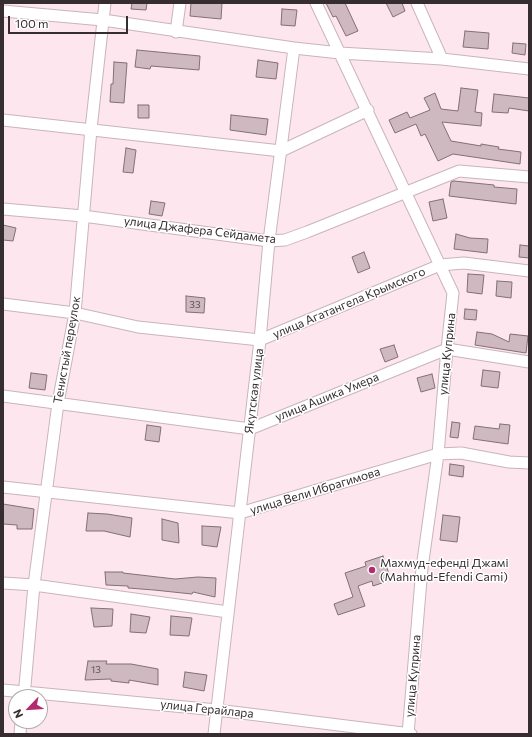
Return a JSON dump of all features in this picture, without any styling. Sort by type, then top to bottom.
[{"type":"street","name":"Тенистый переулок","points":[[25,689],[34,586],[46,491],[58,403],[75,314],[91,129],[105,3]]},
{"type":"street","points":[[176,32],[180,3]]},
{"type":"street","name":"улица Куприна","points":[[316,3],[368,110],[453,293],[438,454],[422,568],[408,734]]},
{"type":"street","points":[[417,3],[442,59]]},
{"type":"street","points":[[3,11],[103,20],[176,32],[294,48],[340,53],[442,59],[529,69]]},
{"type":"street","name":"Якутская улица","points":[[214,734],[260,340],[269,241],[294,48]]},
{"type":"street","points":[[3,120],[281,151],[368,110]]},
{"type":"street","name":"улица Джафера Сейдамета","points":[[3,209],[83,216],[269,241],[285,240],[307,232],[459,171],[529,177]]},
{"type":"street","name":"улица Агатангела Крымского","points":[[3,304],[75,314],[138,327],[260,340],[440,265],[464,263],[529,271]]},
{"type":"street","points":[[447,349],[529,362]]},
{"type":"street","name":"улица Ашика Умера","points":[[3,396],[250,429],[447,349]]},
{"type":"street","name":"улица Вели Ибрагимова","points":[[3,487],[240,513],[438,454],[461,453],[509,462],[529,463]]},
{"type":"street","points":[[3,583],[228,612]]},
{"type":"street","name":"улица Герайлара","points":[[48,696],[217,710],[411,734]]},
{"type":"building","points":[[132,3],[147,3],[146,10],[131,9]]},
{"type":"building","points":[[191,3],[222,3],[221,19],[190,16]]},
{"type":"building","points":[[326,3],[345,3],[358,31],[346,36],[336,16],[333,17]]},
{"type":"building","points":[[386,3],[402,3],[405,11],[393,17]]},
{"type":"building","points":[[282,9],[297,10],[295,26],[281,25]]},
{"type":"building","points":[[465,31],[489,33],[488,49],[463,47]]},
{"type":"building","points":[[513,43],[526,44],[525,55],[512,53]]},
{"type":"building","points":[[137,50],[200,56],[199,70],[151,66],[150,69],[135,67]]},
{"type":"building","points":[[258,60],[278,63],[276,79],[256,77]]},
{"type":"building","points":[[114,62],[127,63],[124,103],[110,102]]},
{"type":"building","points":[[461,88],[478,90],[475,112],[482,113],[481,126],[442,122],[451,141],[481,146],[481,144],[499,147],[498,149],[521,152],[520,164],[453,154],[438,161],[425,134],[421,136],[416,124],[395,133],[389,120],[407,112],[410,118],[430,110],[424,98],[435,93],[441,109],[458,111]]},
{"type":"building","points":[[494,94],[529,98],[529,111],[509,108],[508,113],[492,112]]},
{"type":"building","points":[[138,105],[149,105],[149,118],[138,118]]},
{"type":"building","points":[[231,115],[268,119],[266,135],[230,130]]},
{"type":"building","points":[[126,148],[136,150],[133,173],[123,172]]},
{"type":"building","points":[[454,181],[517,189],[516,204],[449,196],[451,182]]},
{"type":"building","points":[[443,199],[447,218],[433,221],[429,202]]},
{"type":"building","points":[[151,201],[165,203],[162,216],[149,214]]},
{"type":"building","points":[[3,225],[16,228],[13,241],[3,240]]},
{"type":"building","points":[[456,234],[470,238],[488,239],[487,253],[454,249]]},
{"type":"building","points":[[520,245],[529,246],[529,258],[519,257]]},
{"type":"building","points":[[364,252],[370,268],[358,273],[352,257]]},
{"type":"building","points":[[468,274],[484,275],[482,294],[467,292]]},
{"type":"building","points":[[497,281],[512,282],[511,298],[496,296]]},
{"type":"building","points":[[186,296],[205,298],[204,313],[186,312]]},
{"type":"building","points":[[465,309],[477,310],[476,320],[464,319]]},
{"type":"building","points":[[477,332],[492,334],[509,342],[510,334],[528,336],[526,353],[475,345]]},
{"type":"building","points":[[394,345],[398,357],[385,362],[380,349]]},
{"type":"building","points":[[483,370],[500,372],[498,388],[481,386]]},
{"type":"building","points":[[31,373],[47,375],[45,390],[29,388]]},
{"type":"building","points":[[432,374],[435,388],[421,392],[417,378]]},
{"type":"building","points":[[452,422],[460,423],[458,438],[450,437]]},
{"type":"building","points":[[500,424],[510,425],[508,444],[473,439],[475,426],[499,429]]},
{"type":"building","points":[[147,425],[161,427],[159,442],[145,440]]},
{"type":"building","points":[[450,464],[464,466],[463,477],[449,475]]},
{"type":"building","points":[[3,504],[34,509],[32,529],[17,529],[17,525],[3,524]]},
{"type":"building","points":[[88,513],[132,518],[130,537],[104,531],[86,531]]},
{"type":"building","points":[[443,515],[460,517],[457,542],[440,540]]},
{"type":"building","points":[[162,519],[178,523],[179,543],[162,540]]},
{"type":"building","points":[[202,526],[221,527],[217,547],[202,545]]},
{"type":"building","name":"Махмуд-ефенді Джамі (Mahmud-Efendi Cami)","points":[[383,556],[391,580],[373,586],[372,581],[358,586],[365,606],[338,615],[334,604],[353,597],[345,573],[366,566],[365,562]]},
{"type":"building","points":[[105,572],[123,572],[175,579],[198,577],[216,578],[215,597],[193,592],[192,594],[128,588],[128,586],[106,585]]},
{"type":"building","points":[[91,608],[113,609],[112,626],[94,627]]},
{"type":"building","points":[[131,614],[150,617],[146,633],[130,632]]},
{"type":"building","points":[[171,616],[192,618],[189,636],[170,635]]},
{"type":"building","points":[[88,661],[107,661],[106,664],[131,664],[158,669],[158,685],[129,680],[129,683],[111,681],[111,679],[85,680]]},
{"type":"building","points":[[185,672],[207,675],[204,691],[183,687]]},
{"type":"place","name":"Махмуд-ефенді Джамі (Mahmud-Efendi Cami)","points":[[372,570]]}]
